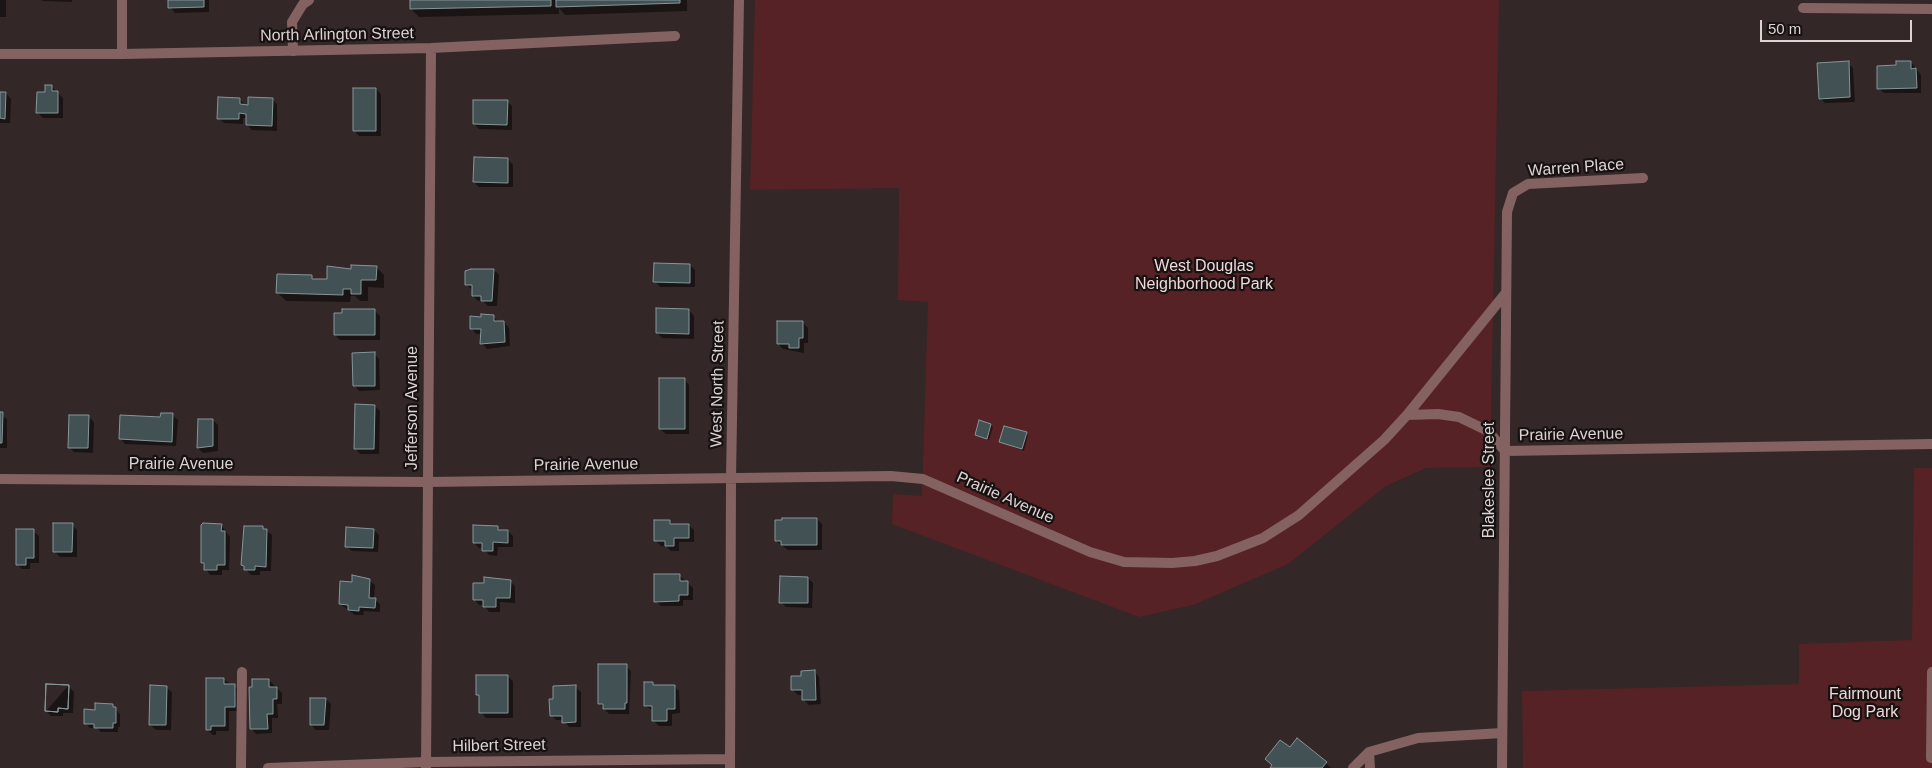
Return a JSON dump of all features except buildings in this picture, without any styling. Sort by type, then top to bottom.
[{"type":"street","points":[[122,0],[122,54]]},
{"type":"street","points":[[293,51],[292,22],[303,4],[309,0]]},
{"type":"street","name":"West North Street","points":[[730,764],[731,478],[739,0]]},
{"type":"street","points":[[1803,8],[1932,9]]},
{"type":"street","name":"North Arlington Street","points":[[0,54],[122,54],[431,48],[675,36]]},
{"type":"street","name":"Jefferson Avenue","points":[[426,765],[431,48]]},
{"type":"street","name":"Warren Place","points":[[1513,193],[1528,184],[1643,178]]},
{"type":"street","name":"Blakeslee Street","points":[[1502,768],[1506,451],[1506,220],[1513,193]]},
{"type":"street","points":[[1407,415],[1505,294]]},
{"type":"street","name":"Prairie Avenue","points":[[0,479],[427,482],[891,476],[923,479],[1090,552],[1124,562],[1195,561],[1216,556],[1263,538],[1299,515],[1384,440],[1407,415],[1438,414],[1459,417],[1488,431],[1506,451],[1932,444]]},
{"type":"street","points":[[241,768],[242,672]]},
{"type":"street","points":[[1931,758],[1932,672]]},
{"type":"street","points":[[1353,768],[1370,752],[1418,738],[1502,733]]},
{"type":"street","points":[[1370,752],[1370,768]]},
{"type":"street","name":"Hilbert Street","points":[[268,768],[426,765],[730,764]]},
{"type":"green space","name":"West Douglas Neighborhood Park","points":[[755,0],[1499,0],[1490,467],[1426,468],[1386,486],[1288,564],[1193,605],[1139,617],[892,524],[893,494],[922,496],[928,302],[898,300],[899,188],[750,190]]},
{"type":"green space","name":"Fairmount Dog Park","points":[[1914,468],[1932,468],[1932,768],[1523,768],[1522,691],[1799,684],[1799,644],[1912,640]]}]
